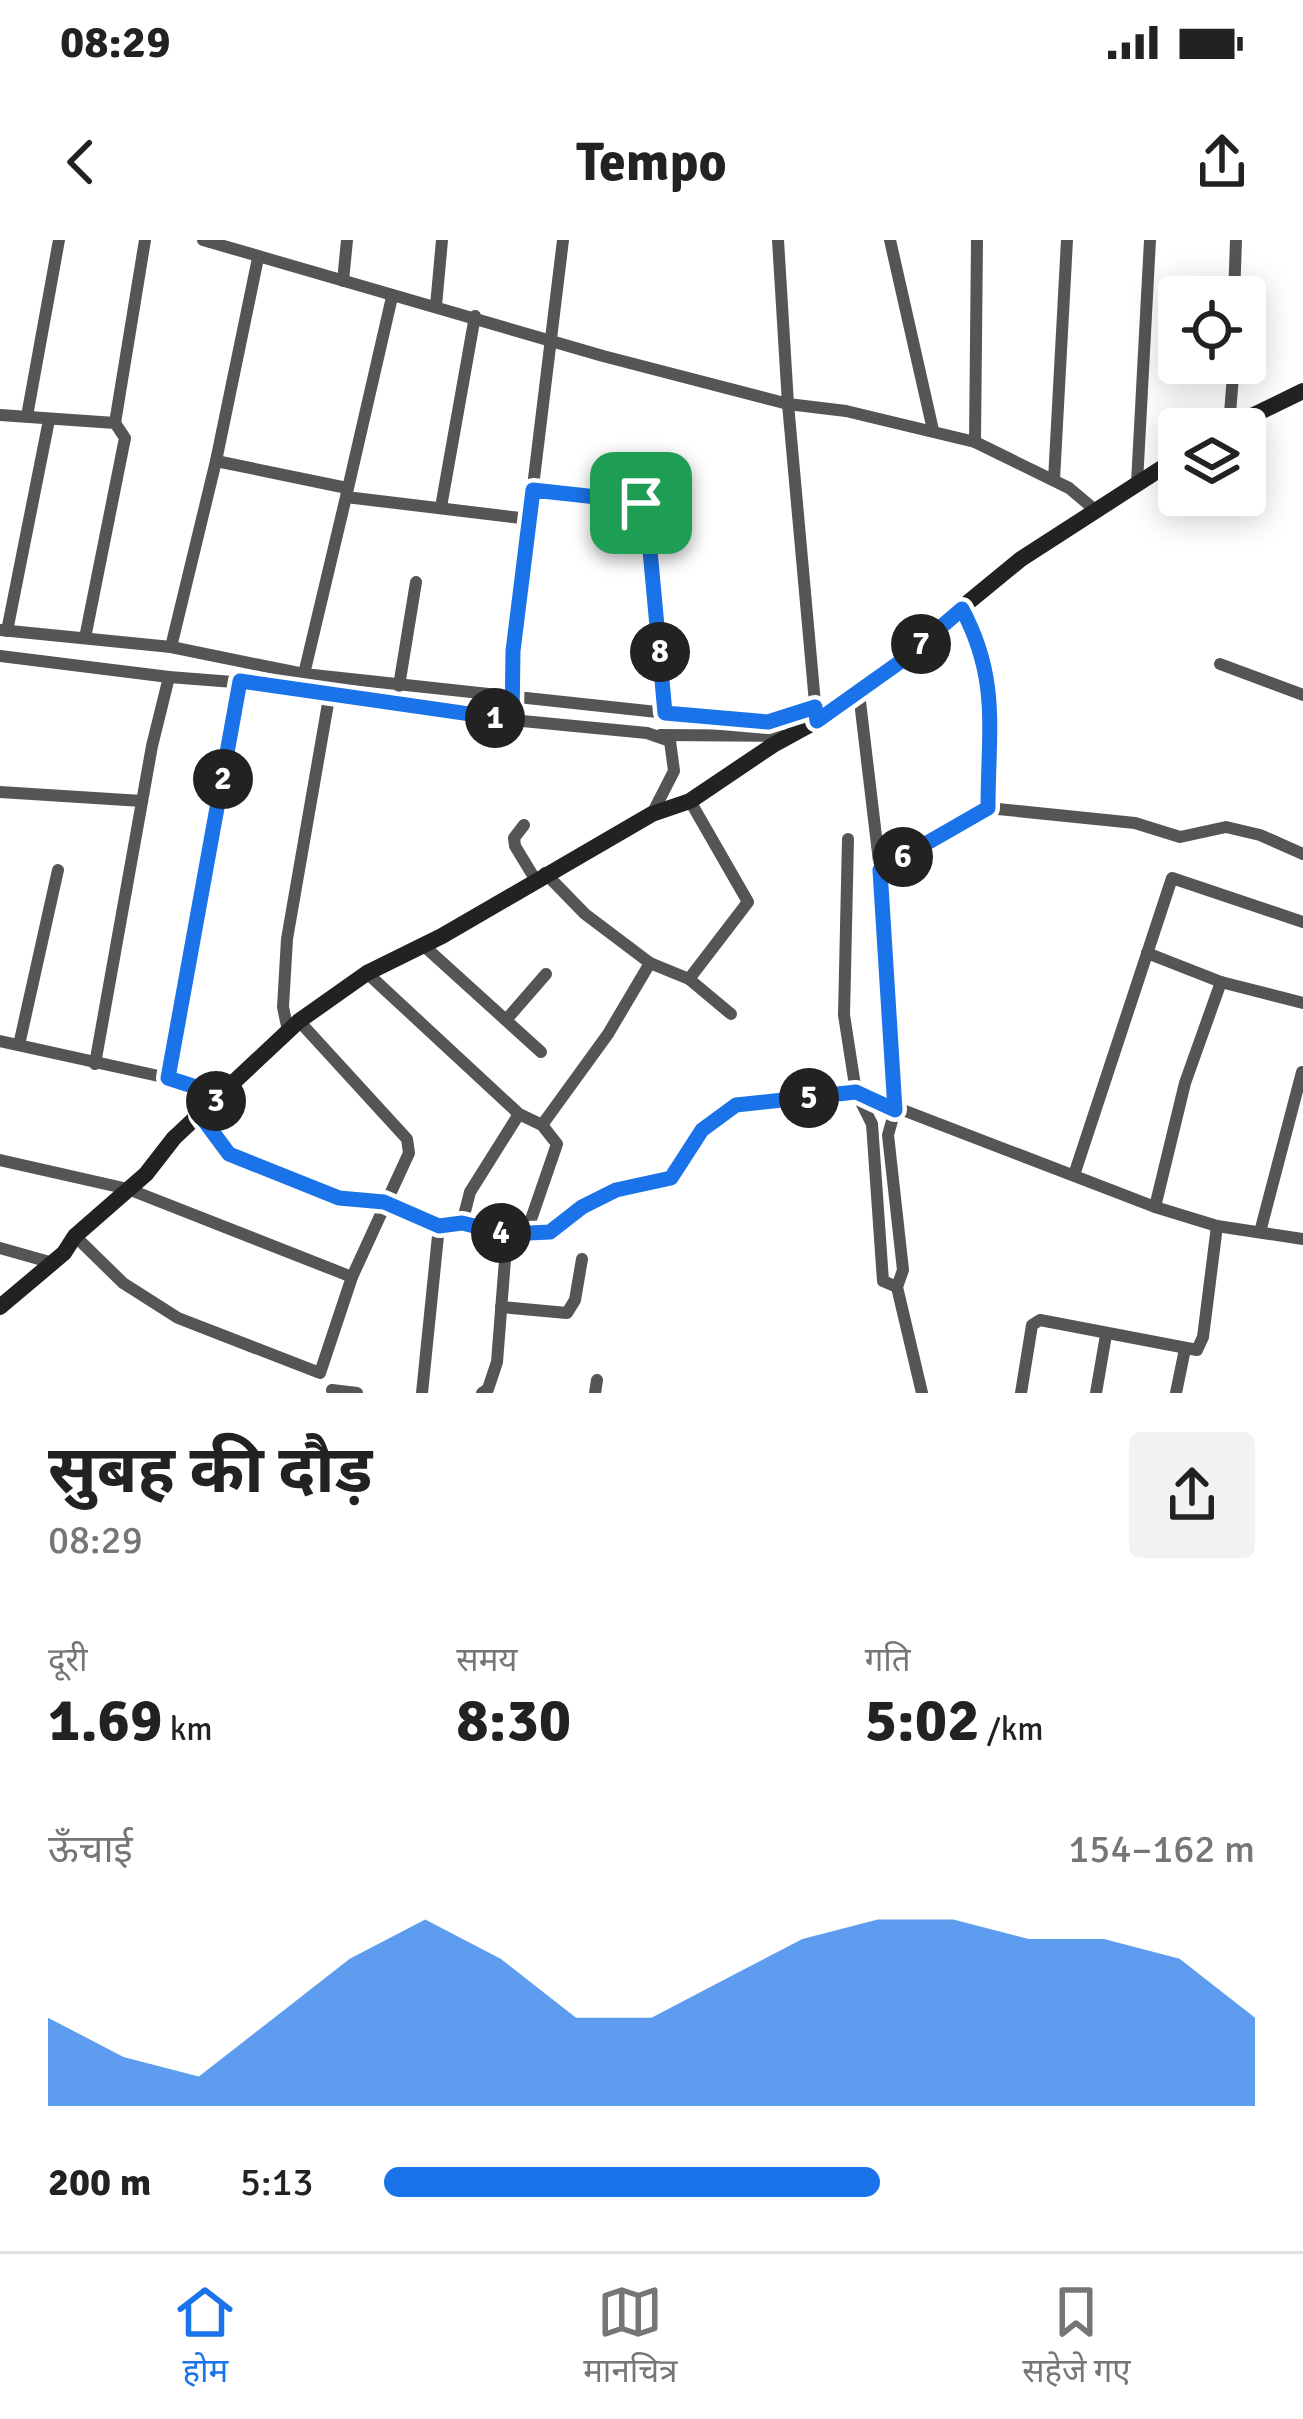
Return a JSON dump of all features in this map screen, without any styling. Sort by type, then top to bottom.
[{"type":"street","points":[[27,416],[59,240]]},
{"type":"street","points":[[85,638],[126,447],[115,423],[145,240]]},
{"type":"street","points":[[203,240],[237,245],[258,258],[392,297],[788,404],[846,411],[975,442],[1054,480],[1094,509]]},
{"type":"street","points":[[343,281],[346,240]]},
{"type":"street","points":[[436,306],[442,240]]},
{"type":"street","points":[[512,720],[513,651],[562,240]]},
{"type":"street","points":[[778,240],[816,714]]},
{"type":"street","points":[[890,240],[934,430]]},
{"type":"street","points":[[975,442],[977,240]]},
{"type":"street","points":[[1054,480],[1067,240]]},
{"type":"street","points":[[1137,483],[1150,240]]},
{"type":"street","points":[[1235,276],[1236,240]]},
{"type":"street","points":[[171,647],[258,258]]},
{"type":"street","points":[[304,674],[392,297]]},
{"type":"street","points":[[441,507],[475,316]]},
{"type":"street","points":[[1266,410],[1303,392]]},
{"type":"street","points":[[0,415],[115,423]]},
{"type":"street","points":[[50,420],[3,631],[171,647],[304,674],[514,699],[768,722],[816,714]]},
{"type":"street","points":[[216,461],[346,492],[529,519]]},
{"type":"street","points":[[0,1307],[52,1263],[75,1235],[294,1026],[368,973],[652,814],[690,800],[816,714],[860,693],[1021,559],[1158,470]]},
{"type":"street","points":[[533,490],[633,501],[646,507],[665,713]]},
{"type":"street","points":[[399,686],[416,582]]},
{"type":"street","points":[[962,609],[984,658],[992,695],[988,808]]},
{"type":"street","points":[[0,656],[330,692],[512,720],[691,738],[790,736]]},
{"type":"street","points":[[1220,664],[1303,695]]},
{"type":"street","points":[[95,1064],[169,677]]},
{"type":"street","points":[[168,1078],[240,681]]},
{"type":"street","points":[[320,1373],[352,1277],[409,1153],[407,1139],[294,1026],[283,1007],[287,939],[330,692]]},
{"type":"street","points":[[860,693],[880,870],[895,1110],[888,1135],[903,1270],[897,1287],[922,1393]]},
{"type":"street","points":[[647,733],[670,741],[674,771],[652,814]]},
{"type":"street","points":[[0,792],[142,801]]},
{"type":"street","points":[[689,979],[748,902],[690,800]]},
{"type":"street","points":[[880,870],[988,808],[1135,823],[1180,837],[1226,827],[1260,835],[1303,854]]},
{"type":"street","points":[[524,825],[514,846],[540,876],[650,963],[689,979],[731,1014]]},
{"type":"street","points":[[848,839],[844,1015],[856,1092],[872,1124],[883,1281],[897,1287]]},
{"type":"street","points":[[19,1046],[58,870]]},
{"type":"street","points":[[1074,1175],[1172,878],[1303,922]]},
{"type":"street","points":[[423,945],[541,1052]]},
{"type":"street","points":[[1147,953],[1221,982],[1303,1003]]},
{"type":"street","points":[[542,1125],[608,1034],[650,963]]},
{"type":"street","points":[[368,973],[519,1114],[542,1125],[556,1144],[526,1234]]},
{"type":"street","points":[[506,1020],[546,974]]},
{"type":"street","points":[[1155,1207],[1185,1083],[1221,982]]},
{"type":"street","points":[[0,1040],[168,1078],[202,1089],[216,1101]]},
{"type":"street","points":[[1260,1232],[1302,1072]]},
{"type":"street","points":[[200,1115],[229,1154],[339,1198],[384,1202],[439,1226],[462,1223],[526,1234],[550,1232],[582,1207],[616,1190],[671,1178],[702,1130],[736,1105],[856,1092],[1155,1207],[1217,1226],[1303,1239]]},
{"type":"street","points":[[462,1223],[470,1192],[519,1114]]},
{"type":"street","points":[[0,1160],[128,1189],[352,1277]]},
{"type":"street","points":[[422,1393],[439,1226]]},
{"type":"street","points":[[1021,1393],[1032,1325],[1040,1320],[1197,1350],[1217,1226]]},
{"type":"street","points":[[482,1393],[488,1389],[497,1362],[507,1234]]},
{"type":"street","points":[[75,1235],[124,1283],[178,1318],[320,1373],[332,1392],[357,1393]]},
{"type":"street","points":[[0,1248],[52,1263]]},
{"type":"street","points":[[501,1306],[567,1313],[575,1300],[582,1259]]},
{"type":"street","points":[[1096,1393],[1106,1335]]},
{"type":"street","points":[[1176,1393],[1185,1349]]},
{"type":"route","points":[[533,490],[641,503],[648,514],[665,713],[768,722],[815,707],[817,721],[900,662],[962,609],[978,641],[992,695],[988,808],[880,870],[895,1110],[856,1092],[736,1105],[702,1130],[671,1178],[616,1190],[582,1207],[550,1232],[526,1234],[462,1223],[439,1226],[384,1202],[339,1198],[229,1154],[200,1115],[216,1101],[202,1089],[168,1078],[240,681],[512,720],[513,651],[533,490]]}]
